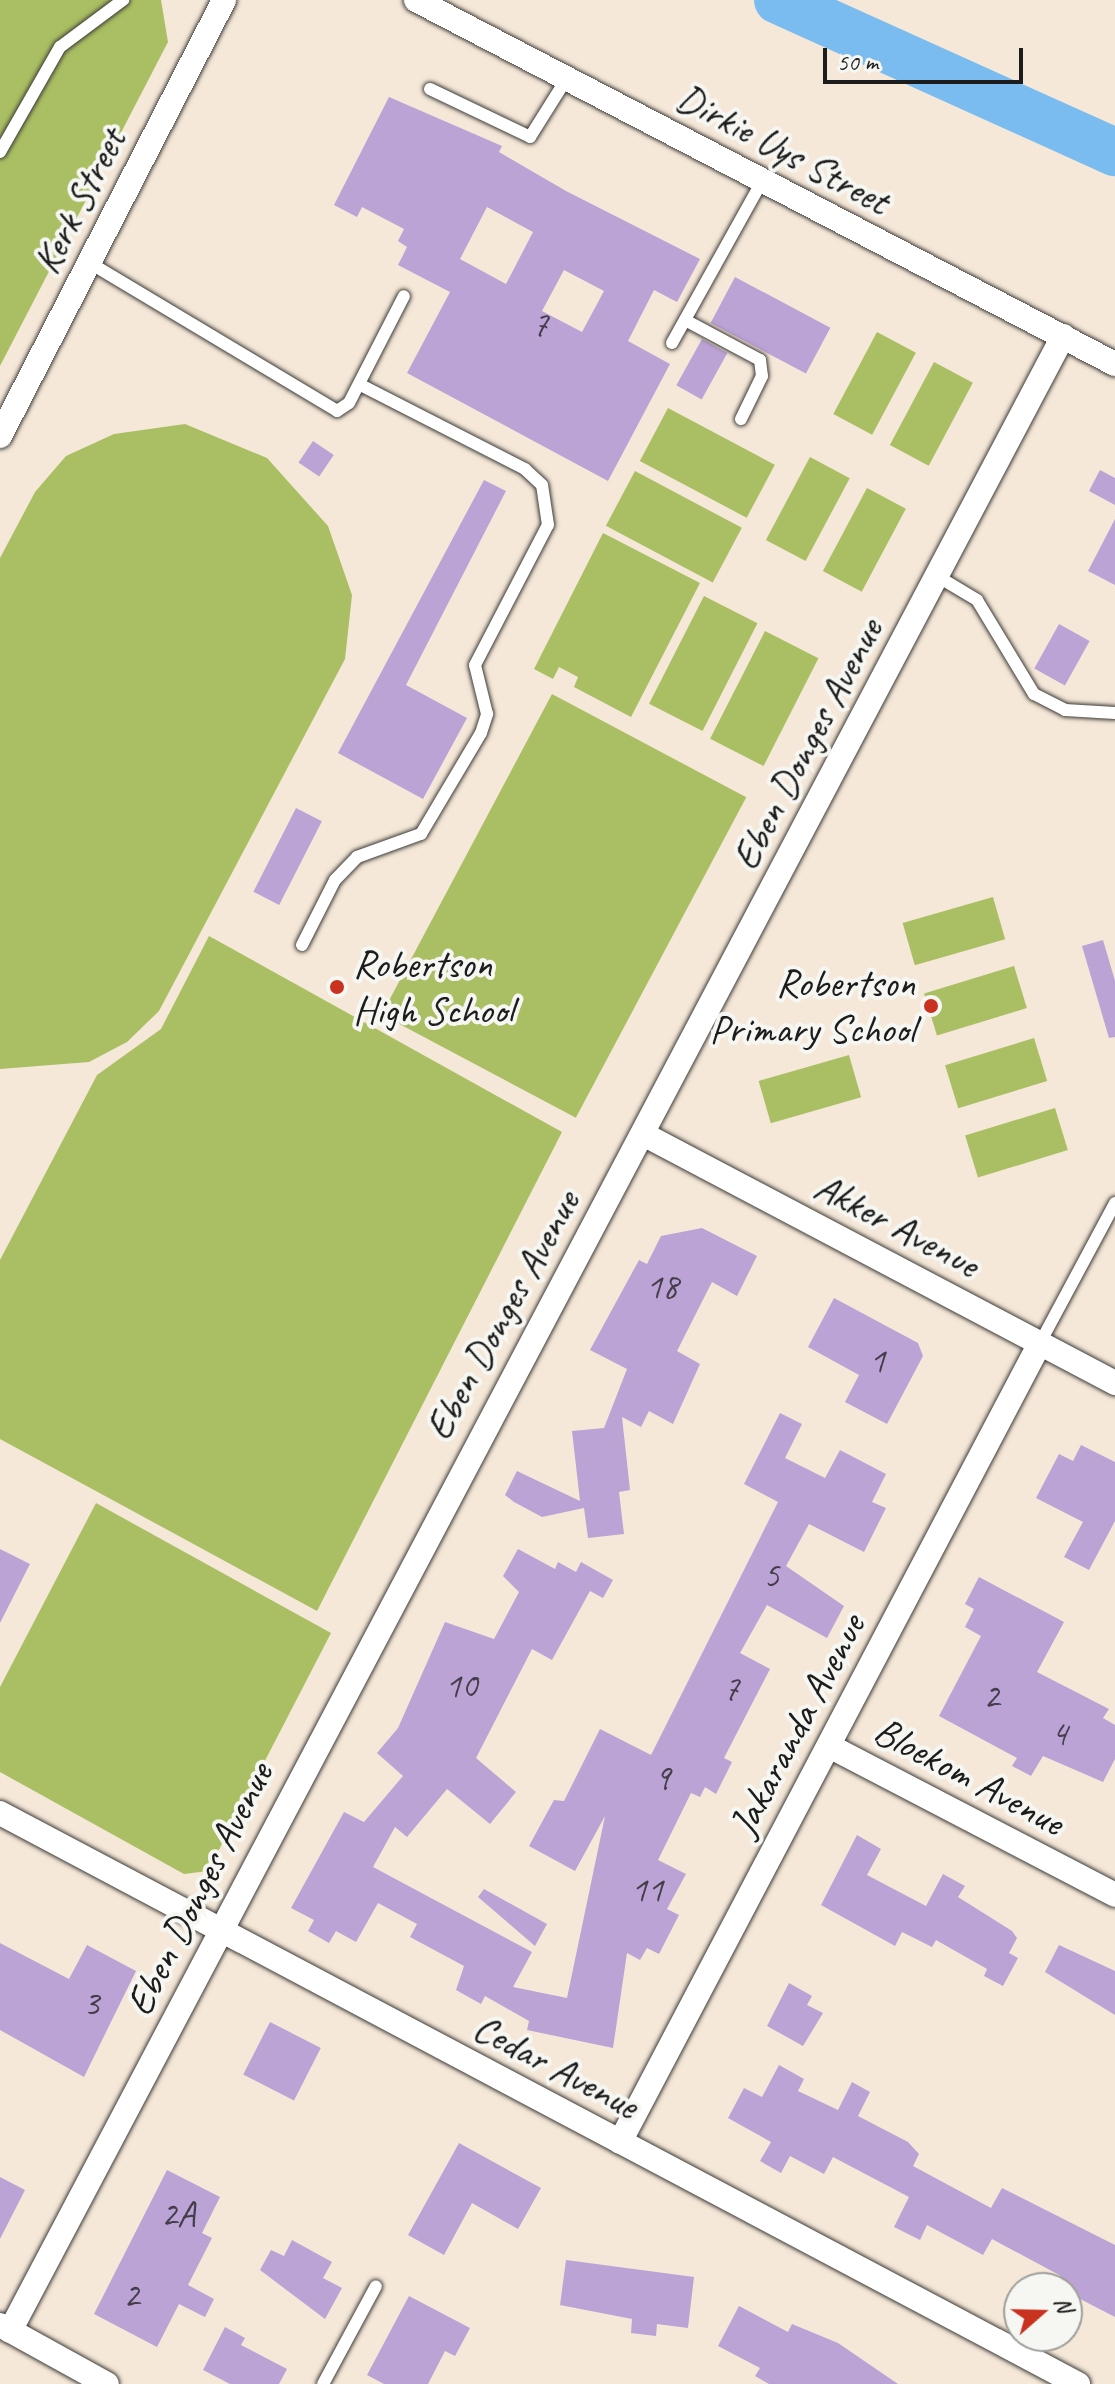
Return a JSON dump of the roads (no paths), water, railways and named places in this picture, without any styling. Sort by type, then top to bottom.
[{"type":"street","name":"Kerk Street","points":[[0,436],[224,0]]},
{"type":"street","name":"Dirkie Uys Street","points":[[416,0],[761,183],[1115,364]]},
{"type":"street","name":"Eben Donges Avenue","points":[[5,2328],[221,1930],[1063,336]]},
{"type":"street","name":"Akker Avenue","points":[[643,1134],[1115,1383]]},
{"type":"street","name":"Jakaranda Avenue","points":[[620,2142],[1040,1343]]},
{"type":"street","name":"Bloekom Avenue","points":[[829,1746],[1115,1895]]},
{"type":"street","name":"Cedar Avenue","points":[[0,1813],[1078,2384]]},
{"type":"street","points":[[5,2328],[107,2384]]},
{"type":"lane","points":[[0,152],[60,47],[123,0]]},
{"type":"lane","points":[[430,89],[530,137],[567,78]]},
{"type":"lane","points":[[672,343],[761,183]]},
{"type":"lane","points":[[90,263],[327,408],[344,409],[404,296]]},
{"type":"lane","points":[[685,320],[760,360],[762,376],[741,419]]},
{"type":"lane","points":[[302,945],[346,869],[357,857],[421,834],[451,784],[487,714],[475,665],[548,525],[542,485],[525,469],[359,384]]},
{"type":"lane","points":[[937,576],[977,600],[1034,694],[1065,710],[1115,713]]},
{"type":"lane","points":[[1040,1343],[1115,1203]]},
{"type":"lane","points":[[323,2384],[376,2286]]},
{"type":"waterway","points":[[778,0],[1115,152]]},
{"type":"place","name":"Robertson High School","points":[[337,987]]},
{"type":"place","name":"Robertson Primary School","points":[[931,1006]]}]
